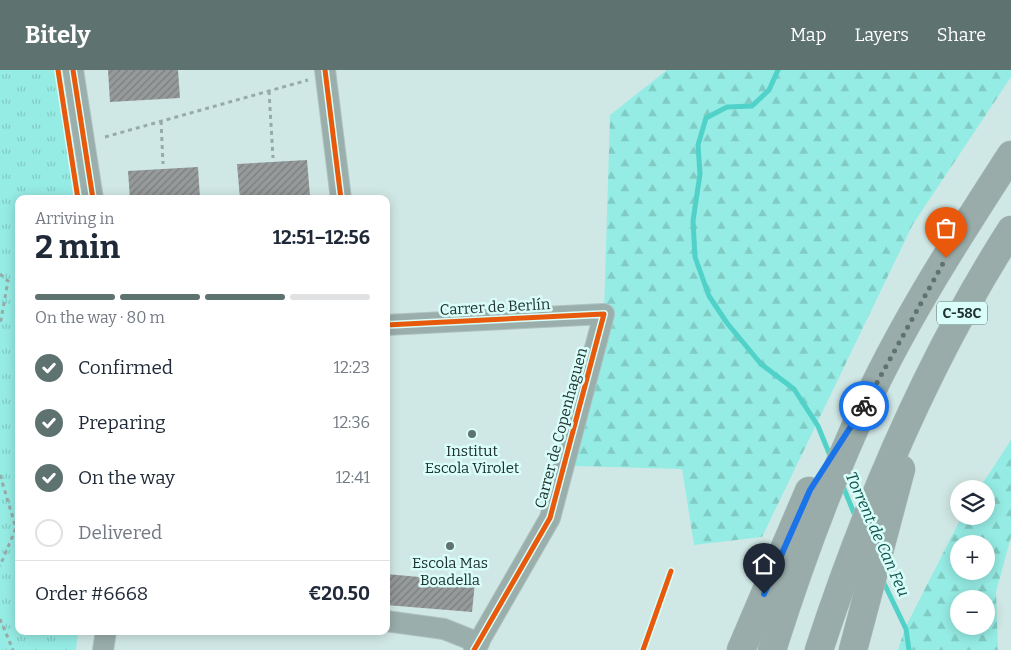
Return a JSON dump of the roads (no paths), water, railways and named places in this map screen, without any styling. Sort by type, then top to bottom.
[{"type":"highway","name":"C-58C","points":[[772,650],[814,528],[868,399],[898,342],[956,242],[1011,155]]},
{"type":"highway","name":"C-58C","points":[[818,650],[836,597],[890,456],[974,292],[1011,230]]},
{"type":"highway","points":[[741,650],[810,490],[868,399]]},
{"type":"highway","points":[[853,650],[919,400]]},
{"type":"street","points":[[72,70],[93,195]]},
{"type":"street","points":[[317,75],[340,195]]},
{"type":"street","name":"Carrer de Berlín","points":[[390,325],[604,314]]},
{"type":"street","name":"Carrer de Copenhaguen","points":[[476,647],[550,518],[604,314]]},
{"type":"street","points":[[390,622],[444,629],[476,647]]},
{"type":"street","points":[[103,650],[105,635]]},
{"type":"waterway","name":"Torrent de Can Feu","points":[[778,70],[769,90],[752,106],[727,107],[706,118],[698,145],[700,174],[693,221],[695,257],[709,296],[727,323],[761,364],[794,389],[818,426],[831,458]]},
{"type":"waterway","name":"Torrent de Can Feu","points":[[842,484],[856,518]]},
{"type":"waterway","name":"Torrent de Can Feu","points":[[882,579],[906,629],[909,650]]},
{"type":"place","name":"Institut Escola Virolet","points":[[472,434]]},
{"type":"place","name":"Escola Mas Boadella","points":[[450,546]]}]
